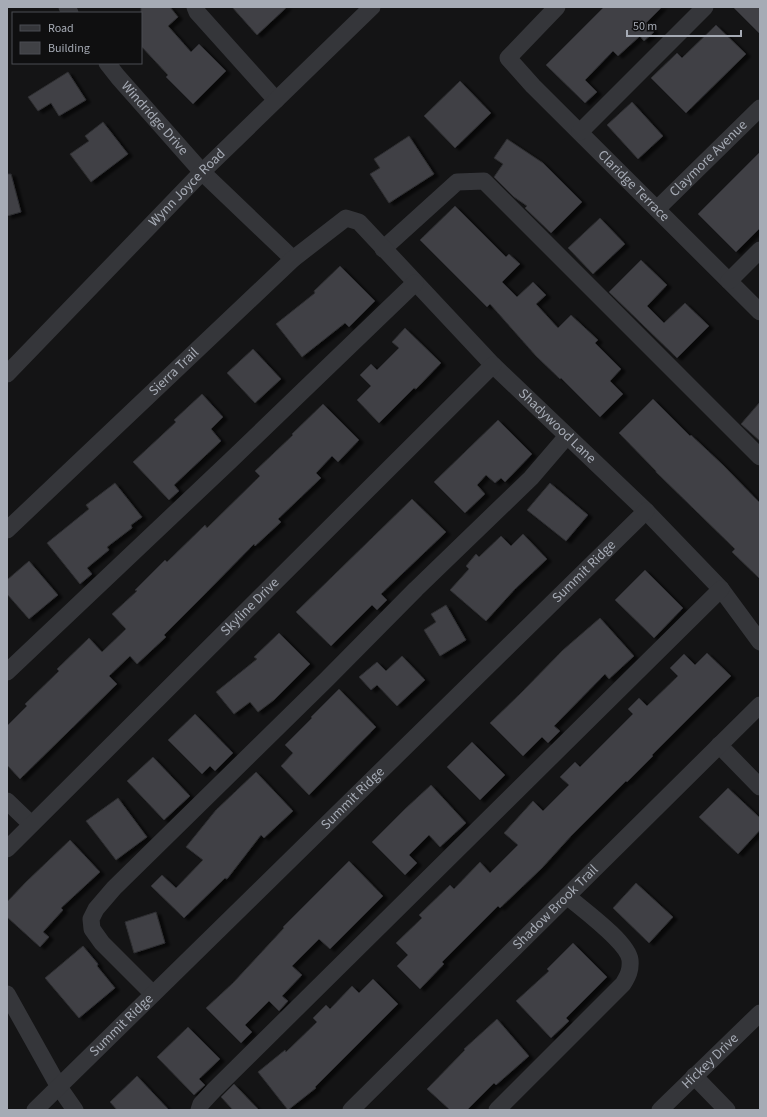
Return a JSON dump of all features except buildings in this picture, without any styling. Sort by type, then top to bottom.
[{"type":"street","points":[[195,7],[197,12],[276,100]]},
{"type":"street","name":"Claridge Terrace","points":[[557,7],[508,58],[533,86],[760,312]]},
{"type":"street","points":[[580,132],[705,7]]},
{"type":"street","name":"Wynn Joyce Road","points":[[7,374],[202,172],[276,100],[362,10]]},
{"type":"street","name":"Windridge Drive","points":[[108,64],[202,172],[292,259]]},
{"type":"street","name":"Claymore Avenue","points":[[656,209],[760,108]]},
{"type":"street","points":[[383,249],[457,182],[484,181],[760,457]]},
{"type":"street","name":"Sierra Trail","points":[[7,530],[292,259],[346,218]]},
{"type":"street","name":"Shadywood Lane","points":[[346,218],[359,222],[493,365],[646,511],[721,589],[760,642]]},
{"type":"street","points":[[729,281],[760,250]]},
{"type":"street","points":[[7,672],[415,283]]},
{"type":"street","name":"Skyline Drive","points":[[7,848],[493,365]]},
{"type":"street","points":[[153,994],[102,943],[92,929],[90,919],[96,909],[120,882],[327,679],[416,589],[531,478],[567,436]]},
{"type":"street","name":"Summit Ridge","points":[[35,1110],[646,511]]},
{"type":"street","points":[[199,1110],[201,1104],[219,1085],[721,589]]},
{"type":"street","name":"Shadow Brook Trail","points":[[351,1110],[760,705]]},
{"type":"street","points":[[719,745],[760,787]]},
{"type":"street","points":[[7,801],[31,824]]},
{"type":"street","points":[[497,1110],[623,984],[630,972],[630,959],[625,949],[614,936],[567,896]]},
{"type":"street","points":[[7,994],[60,1087],[75,1110]]},
{"type":"street","name":"Hickey Drive","points":[[660,1110],[760,1012]]},
{"type":"street","points":[[694,1076],[727,1110]]}]
